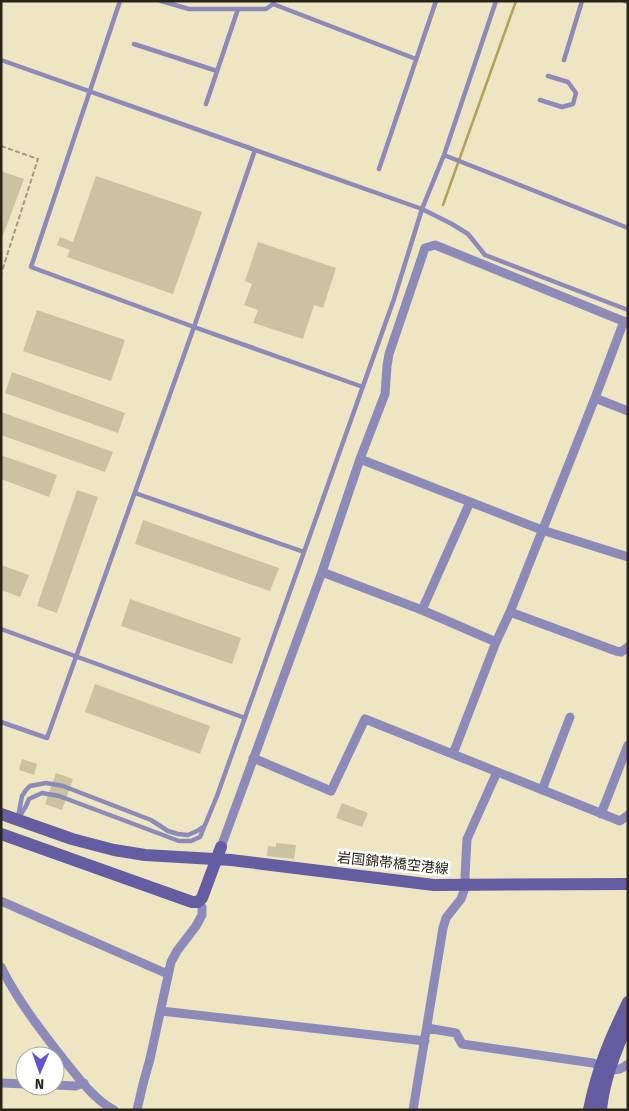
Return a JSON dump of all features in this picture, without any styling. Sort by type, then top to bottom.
[{"type":"main road","name":"岩国錦帯橋空港線","points":[[2,814],[17,821],[72,839],[114,850],[145,855],[266,864],[434,885],[628,884]]},
{"type":"main road","points":[[1,834],[192,902],[198,902],[202,898],[221,847]]},
{"type":"main road","points":[[600,1110],[610,1038],[628,1002]]},
{"type":"main road","points":[[589,1110],[592,1092],[628,1024]]},
{"type":"street","points":[[221,847],[385,394],[389,354],[426,248],[435,245],[626,322],[452,754]]},
{"type":"street","points":[[595,398],[628,411]]},
{"type":"street","points":[[360,459],[542,530],[628,557]]},
{"type":"street","points":[[422,610],[470,502]]},
{"type":"street","points":[[322,572],[422,610],[496,642]]},
{"type":"street","points":[[510,612],[616,651],[621,652],[628,647]]},
{"type":"street","points":[[542,790],[570,717]]},
{"type":"street","points":[[253,758],[331,791],[365,719],[620,821],[628,815]]},
{"type":"street","points":[[601,814],[628,745]]},
{"type":"street","points":[[413,1110],[443,928],[446,918],[461,899],[466,885],[467,839],[497,772]]},
{"type":"street","points":[[1,901],[168,973]]},
{"type":"street","points":[[138,1110],[171,962],[202,915],[202,907],[198,902]]},
{"type":"street","points":[[2,970],[41,1031],[95,1096],[114,1110]]},
{"type":"street","points":[[160,1011],[425,1041]]},
{"type":"street","points":[[427,1028],[456,1033],[462,1044],[593,1063],[617,1070],[622,1069],[628,1064]]},
{"type":"street","points":[[1,1083],[15,1084]]},
{"type":"street","points":[[65,1086],[75,1086],[84,1083]]},
{"type":"lane","points":[[120,1],[31,267],[363,386]]},
{"type":"lane","points":[[162,1],[189,9],[266,9],[273,3],[416,60]]},
{"type":"lane","points":[[379,169],[436,1]]},
{"type":"lane","points":[[17,821],[29,799],[42,793],[59,796],[179,841],[191,841],[200,837],[217,796],[363,386],[394,298],[422,209],[444,155],[496,1]]},
{"type":"lane","points":[[564,60],[582,1]]},
{"type":"lane","points":[[206,104],[238,9]]},
{"type":"lane","points":[[134,44],[217,71]]},
{"type":"lane","points":[[1,60],[422,209],[468,234],[486,255],[628,310]]},
{"type":"lane","points":[[540,100],[562,107],[573,104],[576,93],[568,82],[548,76]]},
{"type":"lane","points":[[1,722],[47,738],[194,327],[255,150]]},
{"type":"lane","points":[[444,155],[628,228]]},
{"type":"lane","points":[[135,493],[304,552]]},
{"type":"lane","points":[[1,630],[245,718]]},
{"type":"lane","points":[[17,821],[22,796],[30,786],[46,783],[63,786],[151,820],[178,834],[188,835],[198,831],[205,825]]},
{"type":"path","points":[[1,146],[38,159],[1,274]]},
{"type":"building","points":[[1,171],[24,179],[1,241]]},
{"type":"building","points":[[96,176],[202,212],[173,294],[67,257],[70,250],[57,245],[60,237],[73,242]]},
{"type":"building","points":[[258,242],[336,268],[323,308],[314,305],[303,339],[253,323],[258,310],[244,305],[252,284],[245,281]]},
{"type":"building","points":[[37,310],[125,340],[111,381],[23,351]]},
{"type":"building","points":[[12,372],[125,413],[118,433],[5,393]]},
{"type":"building","points":[[1,412],[113,452],[105,472],[1,435]]},
{"type":"building","points":[[1,455],[57,475],[49,497],[1,479]]},
{"type":"building","points":[[77,490],[98,497],[57,613],[37,606]]},
{"type":"building","points":[[143,520],[279,568],[270,591],[135,544]]},
{"type":"building","points":[[1,565],[29,575],[20,597],[1,590]]},
{"type":"building","points":[[130,599],[241,638],[232,664],[121,626]]},
{"type":"building","points":[[95,684],[210,726],[200,754],[85,712]]},
{"type":"building","points":[[22,759],[37,764],[34,775],[19,770]]},
{"type":"building","points":[[56,773],[73,779],[62,810],[45,804]]},
{"type":"building","points":[[342,803],[368,813],[362,827],[336,818]]},
{"type":"building","points":[[276,843],[296,845],[294,859],[267,856],[268,846],[276,847]]},
{"type":"waterway","points":[[443,205],[516,1]]}]
